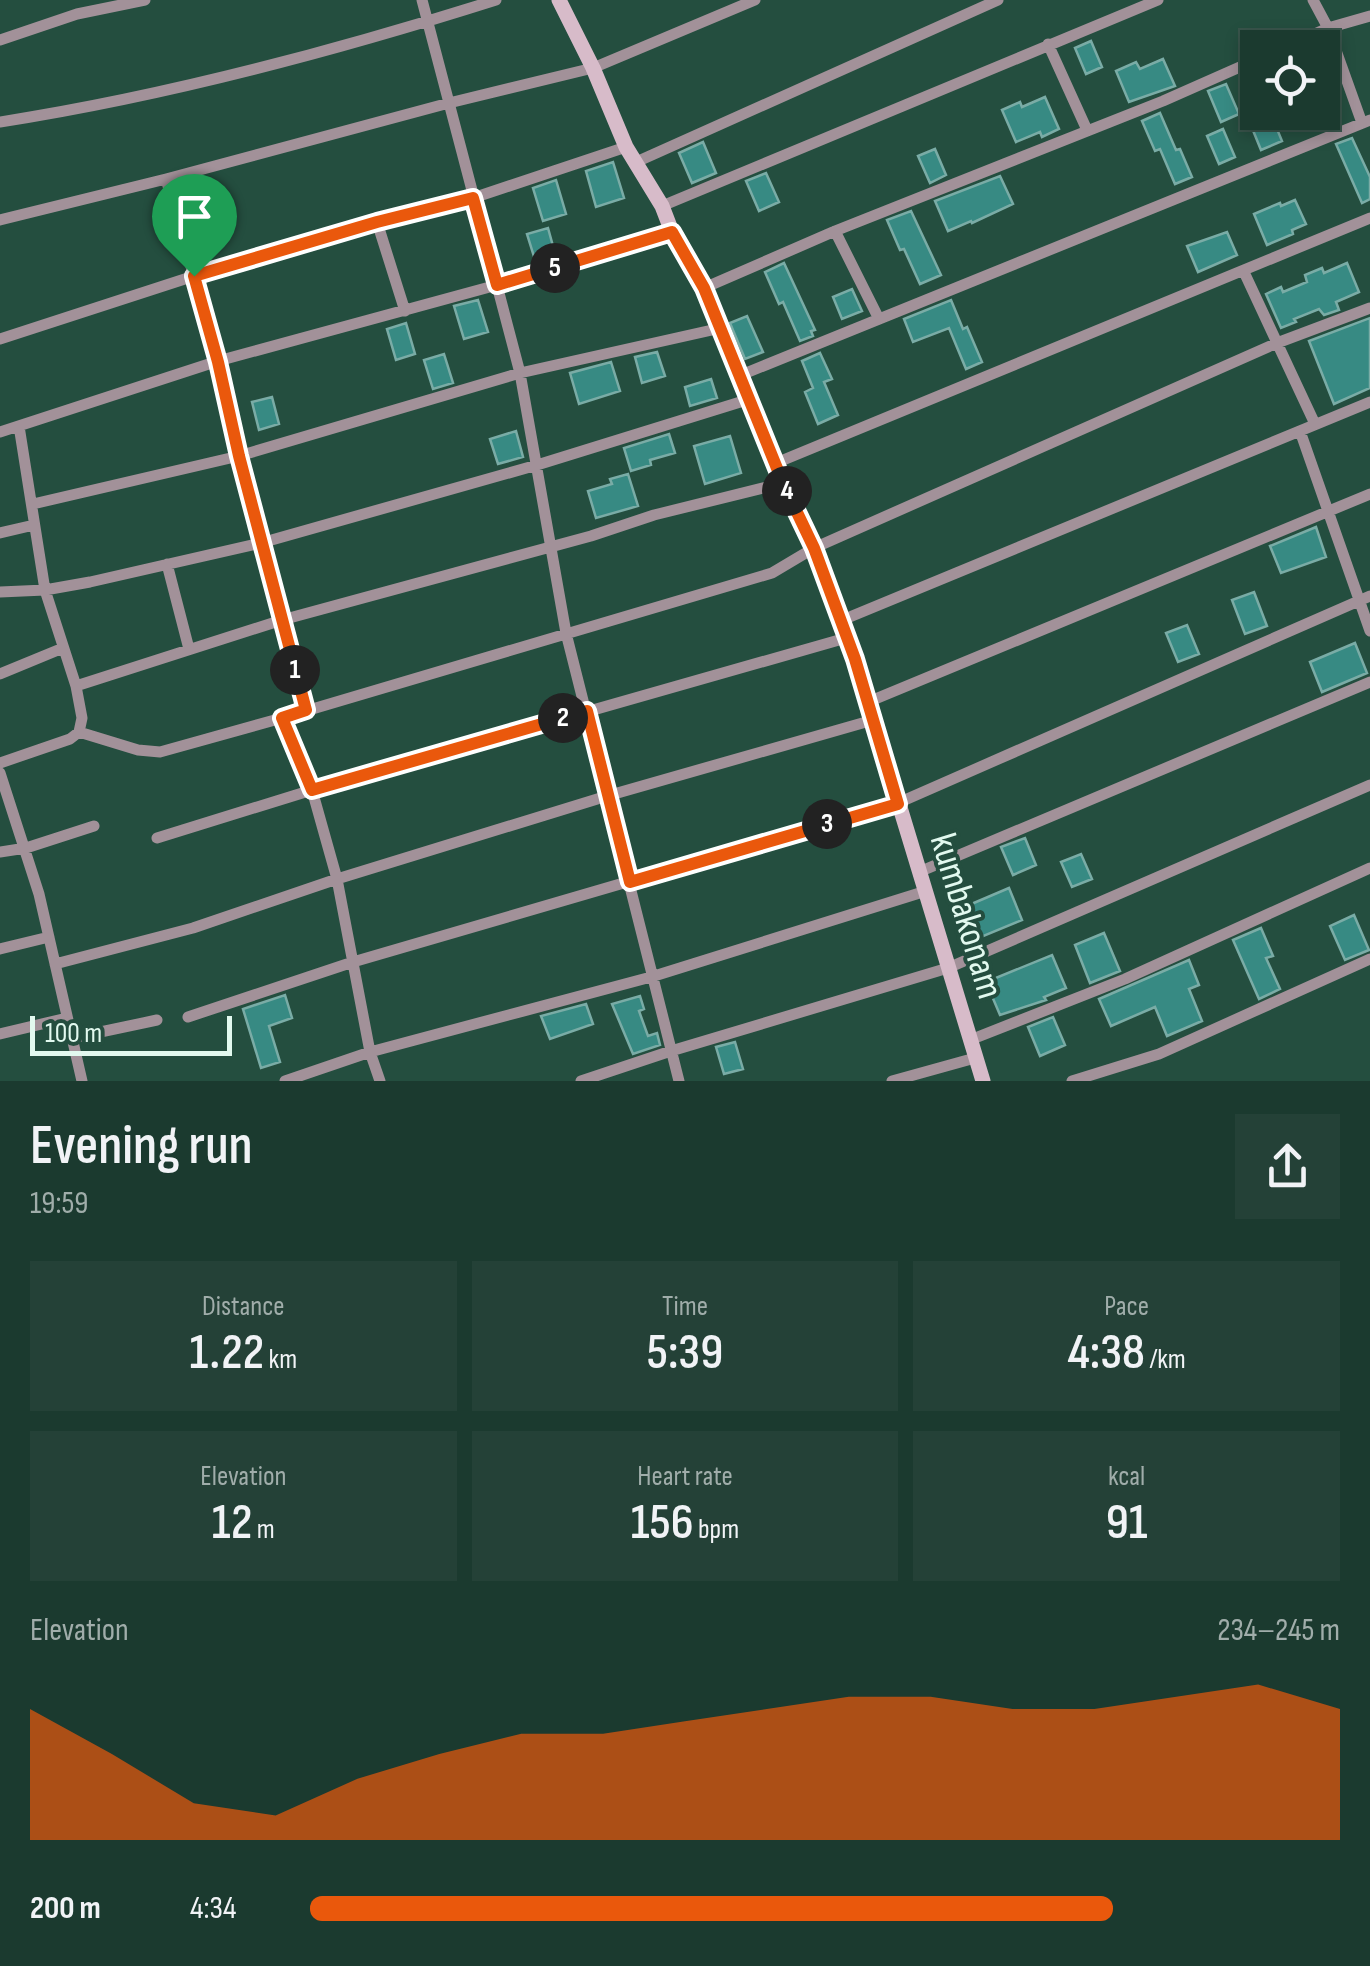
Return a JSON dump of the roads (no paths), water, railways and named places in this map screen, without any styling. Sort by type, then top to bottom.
[{"type":"street","points":[[0,40],[77,14],[145,0]]},
{"type":"street","points":[[422,0],[520,373],[566,632],[679,1081]]},
{"type":"street","points":[[0,122],[65,112],[329,51],[496,0]]},
{"type":"street","name":"kumbakonam","points":[[559,0],[634,163],[662,206],[704,288],[783,483],[814,548],[868,702],[983,1081]]},
{"type":"street","points":[[0,220],[593,68],[755,0]]},
{"type":"street","points":[[634,163],[998,0]]},
{"type":"street","points":[[662,206],[1158,0]]},
{"type":"street","points":[[740,375],[1366,121],[1328,28],[1312,0]]},
{"type":"street","points":[[1324,30],[1370,16]]},
{"type":"street","points":[[1048,44],[1087,130]]},
{"type":"street","points":[[704,288],[836,230],[1240,67]]},
{"type":"street","points":[[0,339],[194,276],[473,198],[626,147]]},
{"type":"street","points":[[166,179],[218,362],[306,710]]},
{"type":"street","points":[[776,463],[1370,218]]},
{"type":"street","points":[[377,222],[404,311]]},
{"type":"street","points":[[836,230],[879,319]]},
{"type":"street","points":[[0,432],[218,362],[672,232]]},
{"type":"street","points":[[1244,272],[1315,424]]},
{"type":"street","points":[[79,732],[138,750],[160,752],[772,573],[814,548],[1277,343],[1370,308]]},
{"type":"street","points":[[33,504],[239,456],[520,373],[720,328]]},
{"type":"street","points":[[0,592],[90,582],[262,543],[537,465],[750,399]]},
{"type":"street","points":[[840,621],[1370,402]]},
{"type":"street","points":[[0,763],[70,739],[79,732],[82,718],[76,686],[45,590],[19,426]]},
{"type":"street","points":[[1300,431],[1364,598],[1370,631]]},
{"type":"street","points":[[76,686],[282,620],[549,548],[654,514],[783,483]]},
{"type":"street","points":[[868,702],[1370,494]]},
{"type":"street","points":[[0,533],[34,525]]},
{"type":"street","points":[[166,564],[190,649]]},
{"type":"street","points":[[188,1017],[353,962],[898,804],[1364,598]]},
{"type":"street","points":[[157,838],[846,638]]},
{"type":"street","points":[[0,674],[63,648]]},
{"type":"street","points":[[919,872],[1370,682]]},
{"type":"street","points":[[282,718],[312,790],[337,880],[370,1052],[380,1081]]},
{"type":"street","points":[[55,964],[194,928],[607,796],[873,720]]},
{"type":"street","points":[[0,773],[26,848],[82,1081]]},
{"type":"street","points":[[581,1081],[948,968],[1370,785]]},
{"type":"street","points":[[0,852],[26,848],[94,826]]},
{"type":"street","points":[[970,1040],[1125,979],[1370,868]]},
{"type":"street","points":[[285,1081],[370,1052],[652,978],[926,891]]},
{"type":"street","points":[[0,949],[49,937]]},
{"type":"street","points":[[1072,1081],[1159,1054],[1370,959]]},
{"type":"street","points":[[0,1034],[67,1018]]},
{"type":"street","points":[[72,1038],[157,1020]]},
{"type":"street","points":[[892,1081],[975,1058]]}]
